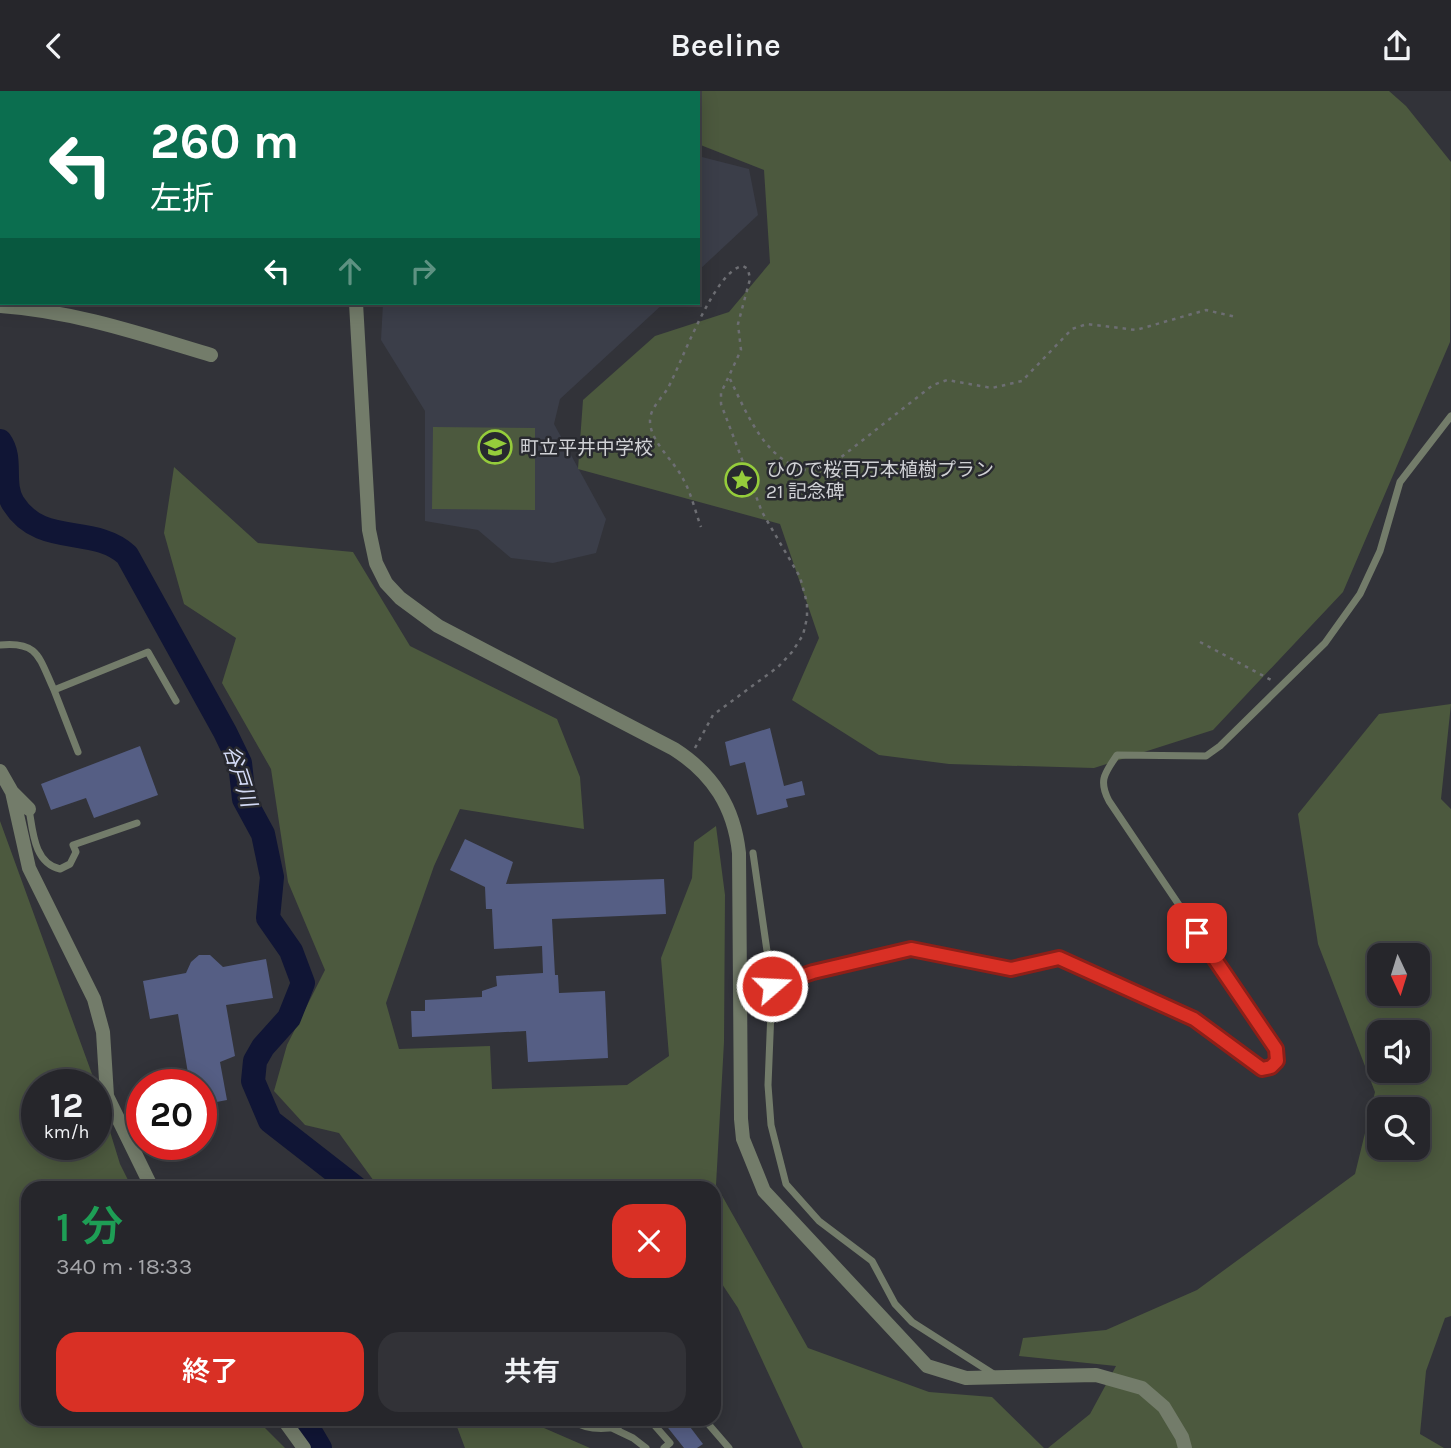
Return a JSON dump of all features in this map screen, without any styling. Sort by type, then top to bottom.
[{"type":"street","points":[[356,305],[369,530],[376,563],[386,583],[400,598],[438,626],[690,759],[707,774],[726,803],[738,839],[741,1119],[743,1139],[764,1191],[927,1366],[966,1378],[1096,1375],[1142,1388],[1164,1407],[1182,1437],[1185,1448]]},
{"type":"street","points":[[2,306],[21,306],[96,320],[211,355]]},
{"type":"street","points":[[0,771],[12,792],[29,809]]},
{"type":"street","points":[[12,792],[29,868],[94,999],[103,1032],[107,1096],[149,1181]]},
{"type":"street","points":[[287,1426],[304,1448]]},
{"type":"lane","points":[[772,986],[813,972],[911,949],[1011,969],[1059,958],[1194,1019],[1262,1069],[1271,1067],[1277,1061],[1276,1049],[1109,800],[1102,789],[1102,776],[1117,755],[1206,756],[1220,747],[1325,643],[1360,594],[1380,551],[1400,482],[1451,416]]},
{"type":"lane","points":[[0,645],[21,643],[35,650],[78,752]]},
{"type":"lane","points":[[54,690],[148,652],[176,701]]},
{"type":"lane","points":[[29,809],[41,859],[50,867],[60,870],[70,865],[76,852],[73,845],[137,823]]},
{"type":"lane","points":[[752,853],[772,986],[768,1085],[771,1125],[786,1184],[820,1221],[872,1261],[895,1304],[912,1322],[999,1377]]},
{"type":"lane","points":[[579,1426],[612,1428],[633,1437],[646,1448]]},
{"type":"lane","points":[[612,1428],[617,1426]]},
{"type":"lane","points":[[655,1426],[670,1443],[664,1448]]},
{"type":"lane","points":[[710,1426],[729,1448]]},
{"type":"path","points":[[690,759],[713,715],[778,667],[803,635],[807,618],[807,604],[800,577],[762,512],[724,418],[721,393],[741,350],[738,324],[750,279],[748,269],[743,266],[736,267],[724,280],[703,314],[667,389],[652,412],[652,429],[682,477],[701,527]]},
{"type":"path","points":[[729,379],[768,448],[783,462],[809,471],[840,458],[933,385],[947,380],[992,388],[1022,381],[1072,329],[1087,324],[1136,330],[1152,328],[1188,313],[1206,310],[1236,317]]},
{"type":"path","points":[[1200,642],[1282,686]]},
{"type":"shaded area","points":[[700,157],[749,169],[758,215],[700,269]]},
{"type":"shaded area","name":"町立平井中学校","points":[[383,305],[662,305],[560,399],[554,424],[606,519],[596,553],[553,563],[511,558],[478,530],[425,521],[425,411],[381,340]]},
{"type":"green space","points":[[700,91],[1389,91],[1406,106],[1451,162],[1450,342],[1343,592],[1213,730],[1094,768],[949,764],[879,755],[792,700],[819,638],[780,524],[578,469],[583,400],[655,336],[729,312],[770,263],[764,170],[700,145]]},
{"type":"green space","points":[[433,427],[535,428],[535,510],[432,509]]},
{"type":"green space","points":[[174,467],[258,543],[353,552],[410,646],[557,719],[580,777],[584,829],[460,809],[434,866],[386,1003],[399,1049],[490,1046],[492,1089],[627,1085],[669,1056],[661,958],[692,878],[694,842],[716,826],[725,895],[724,1042],[716,1181],[374,1181],[339,1133],[305,1125],[274,1091],[287,1045],[325,970],[288,882],[271,769],[222,683],[236,638],[184,604],[164,533]]},
{"type":"green space","points":[[1451,704],[1441,799],[1451,809],[1451,1316],[1445,1318],[1426,1371],[1420,1434],[1444,1448],[1048,1448],[1090,1414],[1116,1366],[1019,1356],[1023,1338],[1106,1330],[1197,1290],[1355,1174],[1367,1125],[1367,1160],[1430,1160],[1430,1097],[1374,1097],[1372,1083],[1430,1083],[1430,1020],[1367,1020],[1367,1071],[1318,944],[1298,814],[1379,714]]},
{"type":"green space","points":[[0,821],[90,1069],[21,1069],[21,1160],[112,1160],[112,1138],[128,1181],[21,1181],[21,1426],[263,1426],[285,1448],[0,1448]]},
{"type":"green space","points":[[721,1194],[808,1348],[929,1392],[992,1397],[1044,1448],[803,1448],[738,1308],[721,1282]]},
{"type":"green space","points":[[457,1426],[542,1426],[590,1448],[465,1448]]},
{"type":"building","points":[[770,728],[784,786],[802,781],[805,795],[786,799],[788,807],[757,815],[745,762],[730,766],[725,742]]},
{"type":"building","points":[[140,746],[158,795],[94,818],[86,798],[51,810],[41,784]]},
{"type":"building","points":[[465,839],[513,862],[506,884],[664,879],[666,914],[552,919],[555,975],[558,975],[559,993],[605,991],[608,1058],[528,1062],[526,1031],[412,1037],[411,1011],[425,1011],[425,1000],[482,997],[482,991],[497,986],[496,976],[543,973],[542,946],[494,949],[492,909],[486,909],[485,887],[450,870]]},
{"type":"building","points":[[199,955],[210,955],[223,967],[266,959],[273,998],[226,1005],[235,1056],[220,1062],[227,1100],[217,1102],[217,1069],[187,1069],[178,1014],[150,1019],[143,981],[186,973],[191,962]]},
{"type":"building","points":[[667,1426],[689,1426],[703,1444],[697,1448],[684,1448]]},
{"type":"waterway","name":"谷戸川","points":[[0,441],[6,455],[10,495],[25,517],[52,531],[99,540],[127,555],[240,763],[244,799],[263,834],[272,877],[268,918],[291,951],[303,983],[289,1018],[263,1047],[255,1061],[253,1081],[270,1121],[347,1181]]},
{"type":"waterway","name":"谷戸川","points":[[307,1426],[320,1448]]},
{"type":"place","name":"町立平井中学校","points":[[495,447]]},
{"type":"place","name":"ひので桜百万本植樹プラン 21 記念碑","points":[[742,480]]},
{"type":"route","points":[[772,986],[813,972],[911,949],[1011,969],[1059,958],[1076,963],[1194,1019],[1262,1069],[1271,1067],[1279,1055],[1276,1049],[1197,933]]}]
